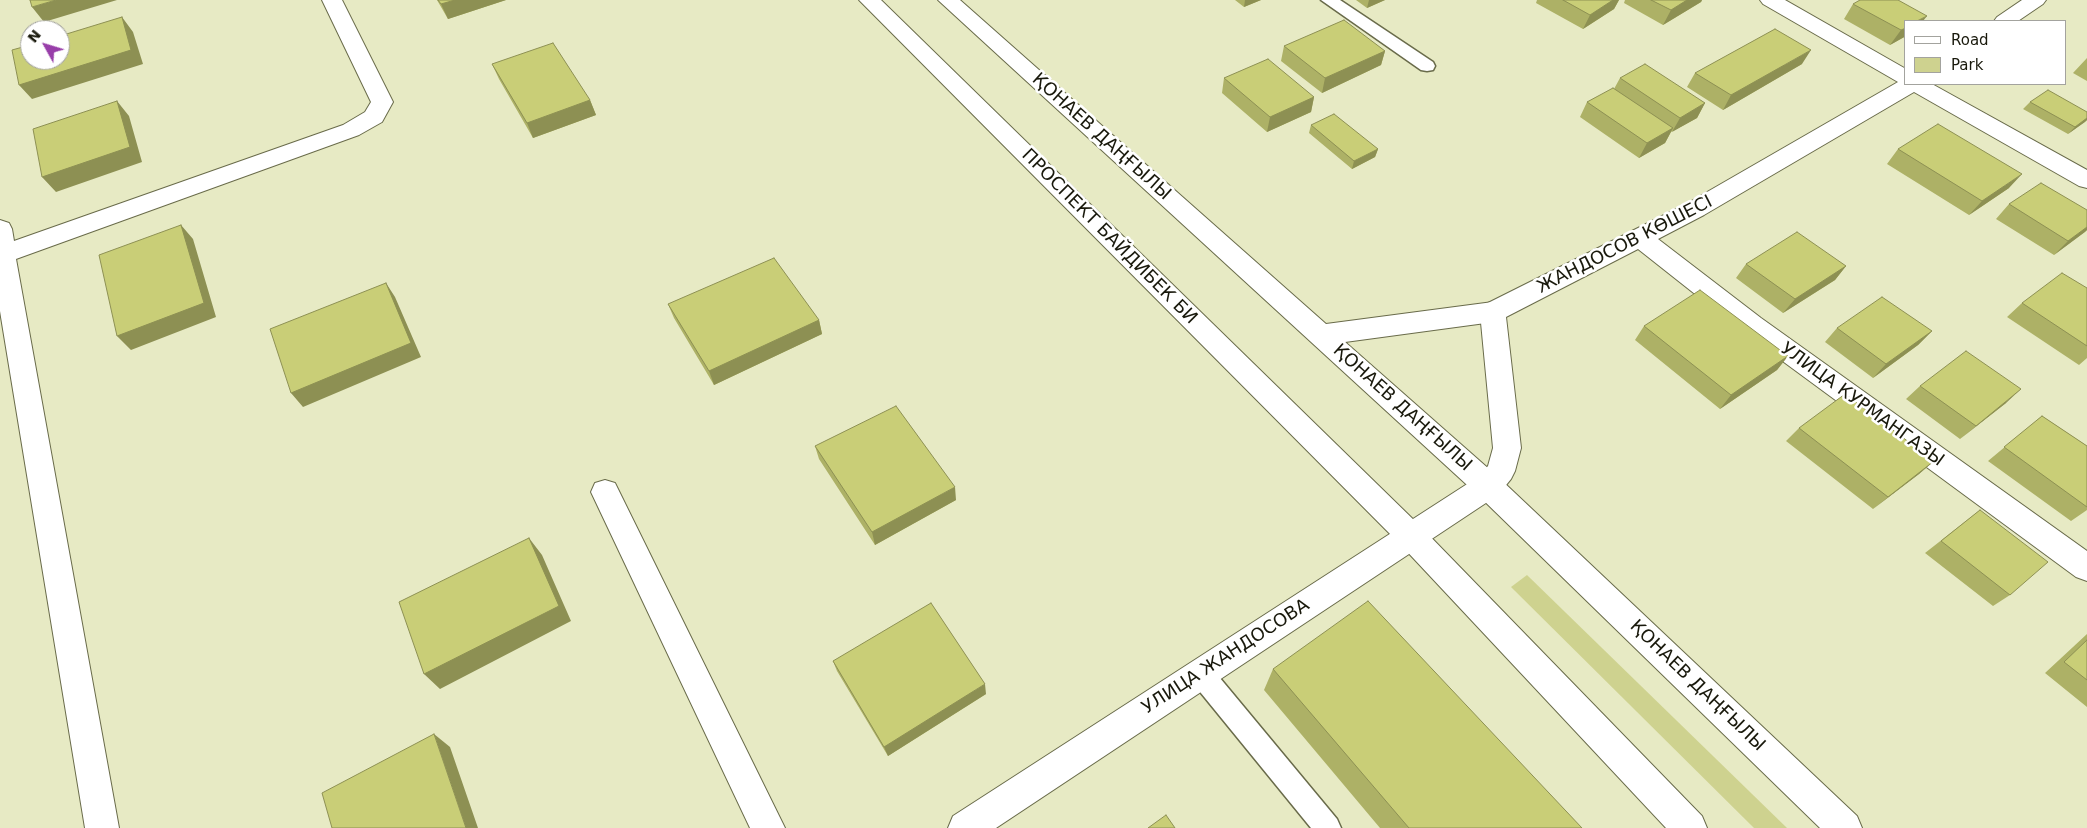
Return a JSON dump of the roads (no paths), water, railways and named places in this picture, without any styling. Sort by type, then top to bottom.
[{"type":"street","points":[[102,828],[2,242],[351,130],[374,116],[382,102],[332,0]]},
{"type":"street","name":"ПРОСПЕКТ БАЙДИБЕК БИ","points":[[869,0],[1410,535]]},
{"type":"street","name":"ҚОНАЕВ ДАҢҒЫЛЫ","points":[[948,0],[1488,486],[1845,828]]},
{"type":"street","points":[[1770,0],[1904,77]]},
{"type":"street","points":[[2006,20],[2036,0]]},
{"type":"street","name":"ЖАНДОСОВ КӨШЕСІ","points":[[1321,335],[1493,312],[1696,210],[1909,85]]},
{"type":"street","points":[[1918,85],[2087,180]]},
{"type":"street","name":"УЛИЦА КУРМАНГАЗЫ","points":[[1641,239],[1752,325],[2087,568]]},
{"type":"street","points":[[1488,486],[1501,471],[1507,448],[1493,312]]},
{"type":"street","name":"УЛИЦА ЖАНДОСОВА","points":[[965,828],[1410,535],[1488,486]]},
{"type":"street","points":[[605,492],[768,828]]},
{"type":"street","points":[[1410,535],[1690,828]]},
{"type":"lane","points":[[1329,0],[1427,66]]},
{"type":"lane","points":[[1200,674],[1328,828]]}]
